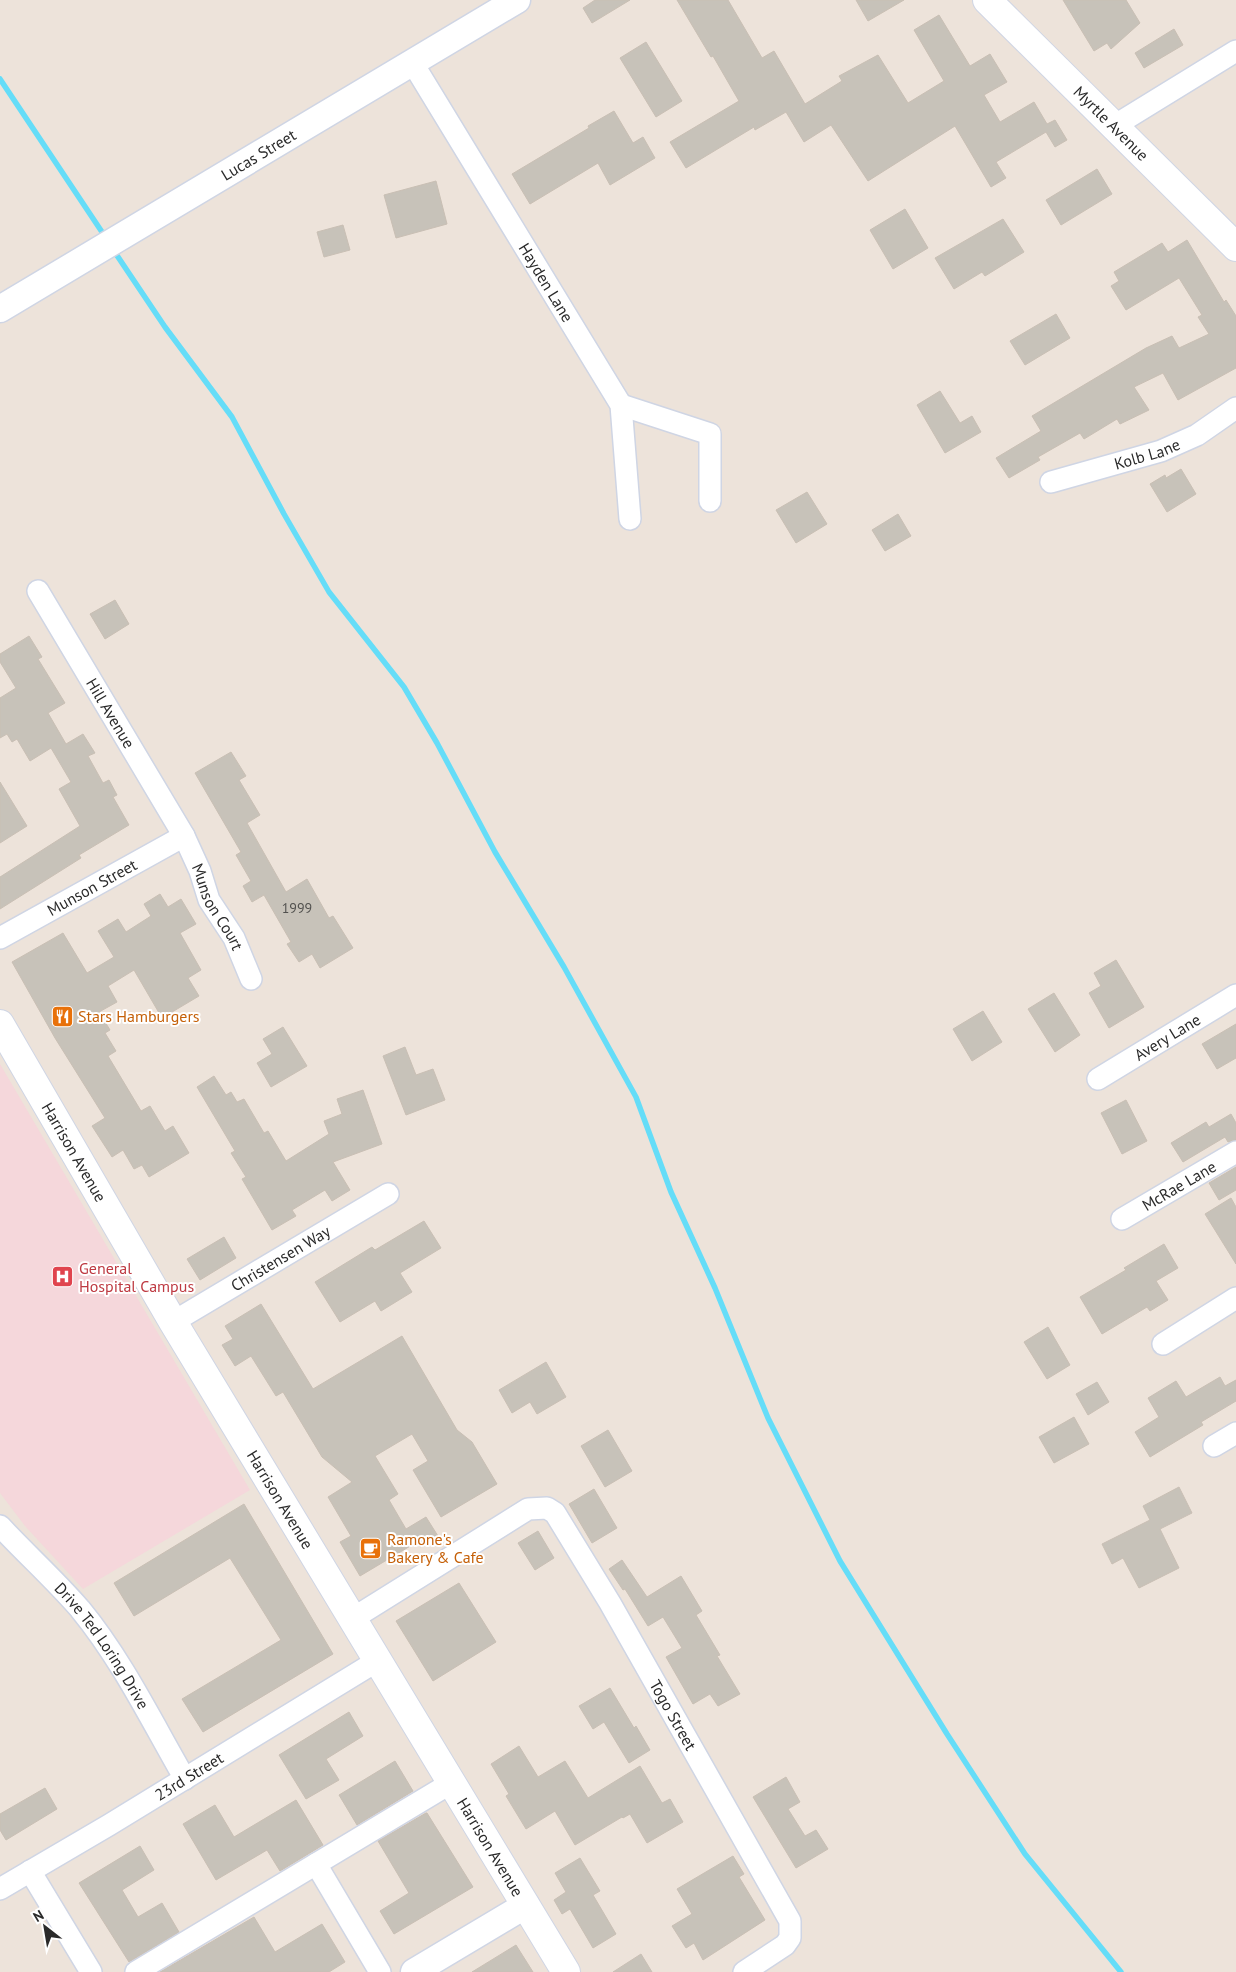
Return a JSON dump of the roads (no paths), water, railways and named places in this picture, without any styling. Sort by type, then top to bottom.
[{"type":"main road","name":"Myrtle Avenue","points":[[988,0],[1236,246]]},
{"type":"main road","name":"Harrison Avenue","points":[[0,1024],[173,1322],[566,1972]]},
{"type":"street","name":"Lucas Street","points":[[0,309],[517,0]]},
{"type":"street","points":[[1114,126],[1236,51]]},
{"type":"street","name":"Hayden Lane","points":[[412,62],[621,405],[630,519]]},
{"type":"street","points":[[621,405],[710,434],[710,501]]},
{"type":"street","name":"Kolb Lane","points":[[1051,482],[1161,451],[1197,435],[1236,408]]},
{"type":"street","name":"Hill Avenue","points":[[38,592],[184,836]]},
{"type":"street","name":"Munson Street","points":[[0,938],[184,836]]},
{"type":"street","name":"Munson Court","points":[[184,836],[200,870],[210,900],[234,938],[251,979]]},
{"type":"street","name":"Avery Lane","points":[[1098,1078],[1236,995]]},
{"type":"street","name":"McRae Lane","points":[[1122,1219],[1236,1152]]},
{"type":"street","name":"Christensen Way","points":[[173,1322],[388,1194]]},
{"type":"street","points":[[1163,1344],[1236,1298]]},
{"type":"street","points":[[1214,1446],[1236,1433]]},
{"type":"street","name":"Togo Street","points":[[352,1619],[528,1509],[547,1508],[555,1513],[610,1603],[790,1921],[790,1938],[785,1945],[744,1972]]},
{"type":"street","name":"Drive Ted Loring Drive","points":[[0,1526],[79,1609],[96,1630],[138,1697],[185,1779]]},
{"type":"street","name":"23rd Street","points":[[0,1889],[185,1779],[377,1661]]},
{"type":"street","points":[[136,1972],[451,1783]]},
{"type":"street","points":[[316,1864],[380,1972]]},
{"type":"street","points":[[30,1871],[91,1972]]},
{"type":"street","points":[[414,1972],[526,1905]]},
{"type":"waterway","points":[[0,79],[106,238]]},
{"type":"waterway","points":[[112,248],[165,327],[232,417],[284,514],[329,592],[404,687],[437,743],[495,852],[564,967],[636,1097],[671,1192],[715,1288],[768,1418],[840,1561],[947,1734],[1025,1854],[1121,1972]]},
{"type":"place","name":"Stars Hamburgers","points":[[62,1016]]},
{"type":"place","name":"General Hospital Campus","points":[[63,1277]]},
{"type":"place","name":"Ramone's Bakery & Cafe","points":[[371,1548]]}]
